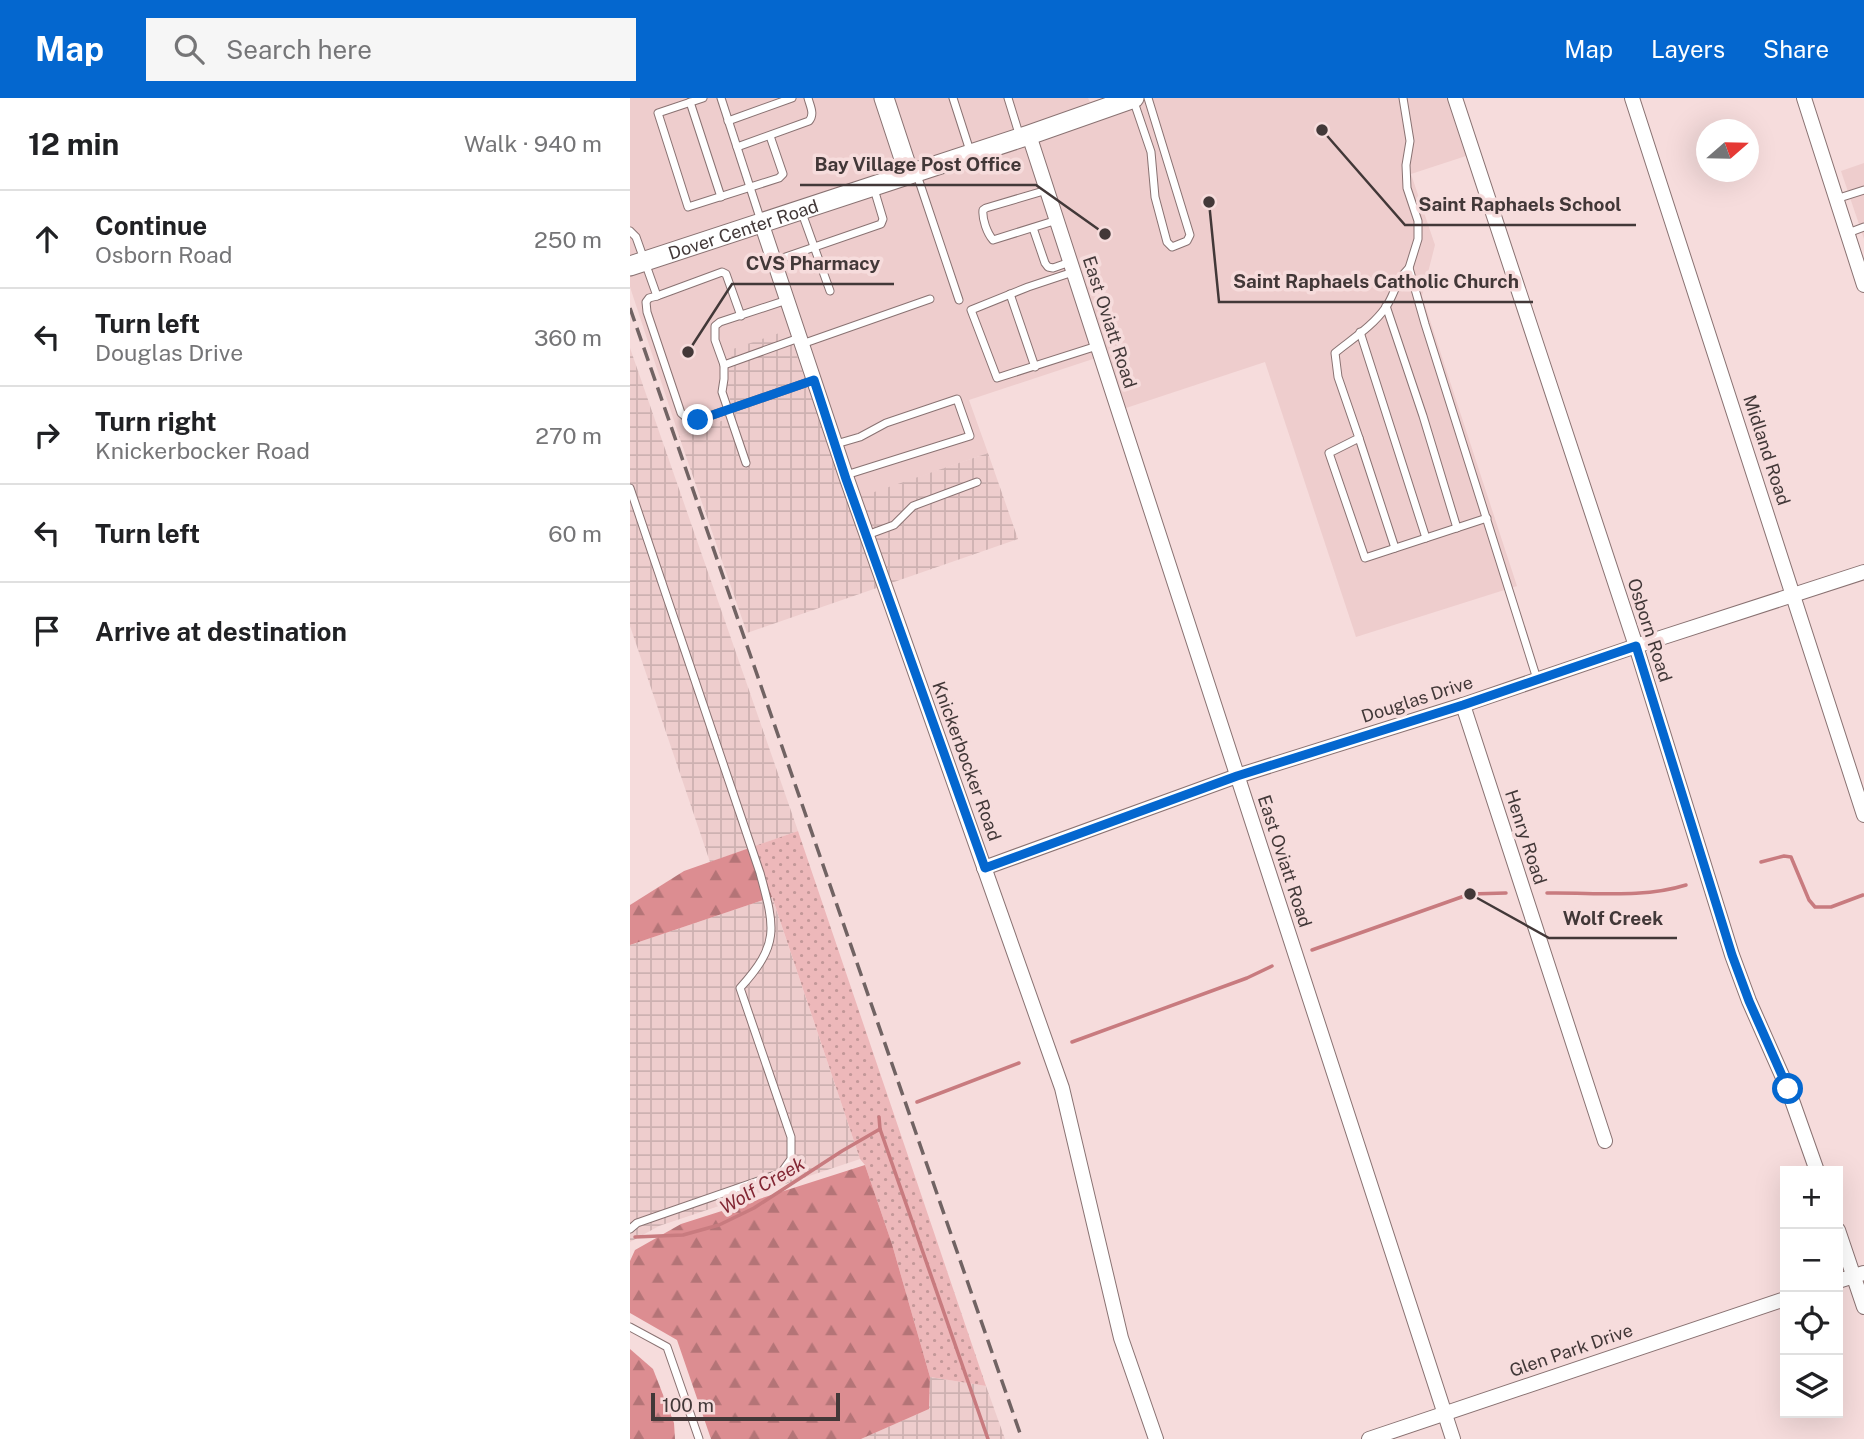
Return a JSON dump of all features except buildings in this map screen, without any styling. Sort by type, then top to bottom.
[{"type":"street","points":[[884,98],[913,172]]},
{"type":"street","name":"Dover Center Road","points":[[637,263],[1025,136],[1098,104],[1134,98]]},
{"type":"street","name":"Osborn Road","points":[[1455,98],[1636,646],[1732,955],[1788,1089],[1815,1166]]},
{"type":"street","name":"Midland Road","points":[[1632,98],[1864,815]]},
{"type":"street","points":[[1804,98],[1864,285]]},
{"type":"street","name":"East Oviatt Road","points":[[1025,136],[1047,190],[1453,1439]]},
{"type":"street","name":"Knickerbocker Road","points":[[761,222],[845,475],[1062,1088],[1121,1338],[1156,1439]]},
{"type":"street","name":"Douglas Drive","points":[[985,868],[1237,776],[1463,705],[1864,572]]},
{"type":"street","name":"Henry Road","points":[[1463,705],[1605,1141]]},
{"type":"street","points":[[1843,1240],[1859,1274],[1864,1307]]},
{"type":"street","name":"Glen Park Drive","points":[[1368,1439],[1780,1301]]},
{"type":"lane","points":[[703,98],[658,113],[688,207],[779,178],[782,174],[770,135]]},
{"type":"lane","points":[[721,98],[761,222]]},
{"type":"lane","points":[[728,121],[792,98]]},
{"type":"lane","points":[[737,147],[809,121],[812,112],[808,98]]},
{"type":"lane","points":[[953,98],[971,154]]},
{"type":"lane","points":[[1008,98],[1025,136]]},
{"type":"lane","points":[[1134,98],[1151,152],[1155,197],[1167,242],[1172,247],[1187,241],[1190,235],[1148,98]]},
{"type":"lane","points":[[1395,548],[1338,377],[1335,353],[1375,320],[1387,306],[1398,279],[1409,268],[1418,239],[1418,221],[1407,188],[1406,164],[1410,141],[1403,98]]},
{"type":"lane","points":[[690,102],[721,197]]},
{"type":"lane","points":[[913,172],[959,300]]},
{"type":"lane","points":[[774,261],[881,224],[883,219],[873,186]]},
{"type":"lane","points":[[1047,190],[983,210],[982,214],[993,240],[1056,220]]},
{"type":"lane","points":[[1836,199],[1864,190]]},
{"type":"lane","points":[[801,209],[830,291]]},
{"type":"lane","points":[[1847,233],[1864,227]]},
{"type":"lane","points":[[1033,228],[1048,267],[1072,267]]},
{"type":"lane","points":[[630,231],[636,237],[637,263],[657,296]]},
{"type":"lane","points":[[1072,267],[971,310],[997,378],[1097,346]]},
{"type":"lane","points":[[1409,268],[1538,680]]},
{"type":"lane","points":[[741,316],[726,274],[722,272],[649,298],[646,302],[646,312],[681,413],[692,421],[698,420],[814,380]]},
{"type":"lane","points":[[1010,294],[1035,367]]},
{"type":"lane","points":[[724,365],[930,299]]},
{"type":"lane","points":[[746,463],[722,392],[724,365],[715,340],[715,326],[787,300]]},
{"type":"lane","points":[[1387,306],[1457,528]]},
{"type":"lane","points":[[1360,332],[1426,538]]},
{"type":"lane","points":[[835,444],[957,399],[970,436],[845,475]]},
{"type":"lane","points":[[1359,438],[1329,453],[1365,558],[1487,518]]},
{"type":"lane","points":[[867,536],[894,525],[913,506],[977,482]]},
{"type":"lane","points":[[630,488],[760,873],[772,916],[771,938],[761,962],[740,988],[791,1138],[791,1159],[781,1173],[637,1223],[630,1229]]},
{"type":"lane","points":[[630,1327],[667,1347],[699,1439]]},
{"type":"shaded area","points":[[630,98],[1088,98],[1090,102],[1102,98],[1447,98],[1466,156],[1411,174],[1435,245],[1422,296],[1517,586],[1356,637],[1265,362],[1123,409],[1105,355],[969,400],[988,453],[848,502],[788,330],[726,386],[735,416],[679,436],[630,287]]},
{"type":"shaded area","points":[[1864,163],[1864,239],[1841,171]]},
{"type":"shaded area","points":[[788,330],[848,501],[988,453],[1018,539],[747,633],[679,436],[735,416],[726,386],[733,349]]},
{"type":"shaded area","points":[[630,348],[798,831],[710,862],[630,626]]},
{"type":"shaded area","points":[[798,831],[986,1386],[930,1377],[892,1244],[865,1165],[860,1159],[755,846]]},
{"type":"shaded area","points":[[772,897],[860,1159],[659,1226],[630,1242],[630,945]]},
{"type":"shaded area","points":[[930,1377],[986,1386],[1005,1439],[861,1439],[929,1409]]},
{"type":"green space","points":[[755,846],[772,897],[630,945],[630,905],[684,871]]},
{"type":"green space","points":[[865,1165],[892,1244],[930,1377],[929,1409],[861,1439],[711,1439],[677,1340],[630,1313],[630,1261],[635,1250],[681,1224]]},
{"type":"green space","points":[[630,1349],[653,1369],[674,1423],[675,1439],[630,1439]]},
{"type":"waterway","name":"Wolf Creek","points":[[1761,862],[1784,856],[1791,857],[1809,900],[1815,907],[1831,907],[1863,895]]},
{"type":"waterway","name":"Wolf Creek","points":[[1547,893],[1652,892],[1686,885]]},
{"type":"waterway","name":"Wolf Creek","points":[[1312,950],[1470,894],[1506,893]]},
{"type":"waterway","name":"Wolf Creek","points":[[1072,1042],[1247,978],[1272,966]]},
{"type":"waterway","name":"Wolf Creek","points":[[917,1102],[1019,1063]]},
{"type":"waterway","name":"Wolf Creek","points":[[635,1237],[683,1235],[719,1225],[754,1208],[880,1129],[879,1117]]},
{"type":"waterway","points":[[880,1129],[988,1439]]},
{"type":"railway","points":[[630,308],[1022,1439]]},
{"type":"place","name":"Saint Raphaels School","points":[[1322,130]]},
{"type":"place","name":"Saint Raphaels Catholic Church","points":[[1209,202]]},
{"type":"place","name":"Bay Village Post Office","points":[[1105,234]]},
{"type":"place","name":"CVS Pharmacy","points":[[688,352]]},
{"type":"place","name":"Wolf Creek","points":[[1470,894]]},
{"type":"route","points":[[698,420],[814,380],[846,479],[985,868],[1237,776],[1463,705],[1636,646],[1732,955],[1788,1089]]}]
